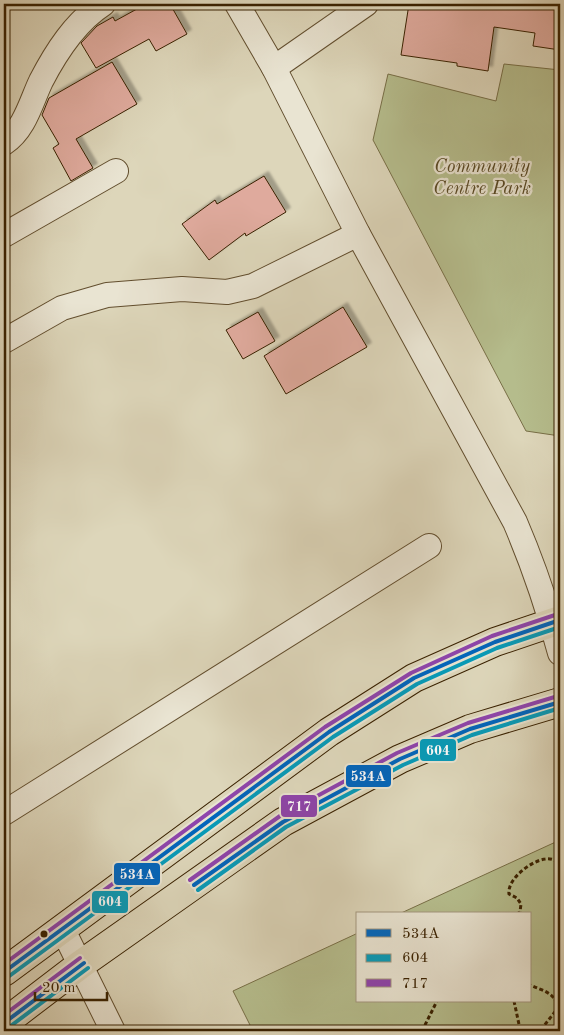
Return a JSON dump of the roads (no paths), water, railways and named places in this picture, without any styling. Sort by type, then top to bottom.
[{"type":"main road","points":[[4,972],[329,732],[414,678],[495,642],[556,622]]},
{"type":"main road","points":[[4,1023],[80,965],[283,822],[400,759],[470,729],[560,702]]},
{"type":"street","points":[[4,142],[19,129],[41,82],[63,44],[80,24],[103,4]]},
{"type":"street","points":[[237,4],[274,68],[358,234],[515,522],[556,622],[560,653]]},
{"type":"street","points":[[274,68],[366,4]]},
{"type":"street","points":[[4,235],[116,171]]},
{"type":"street","points":[[4,341],[62,308],[84,300],[107,295],[182,289],[227,292],[253,286],[358,234]]},
{"type":"street","points":[[4,813],[429,546]]},
{"type":"street","points":[[62,928],[113,1031]]},
{"type":"park label","name":"Community Centre Park","points":[[482,178]]}]
